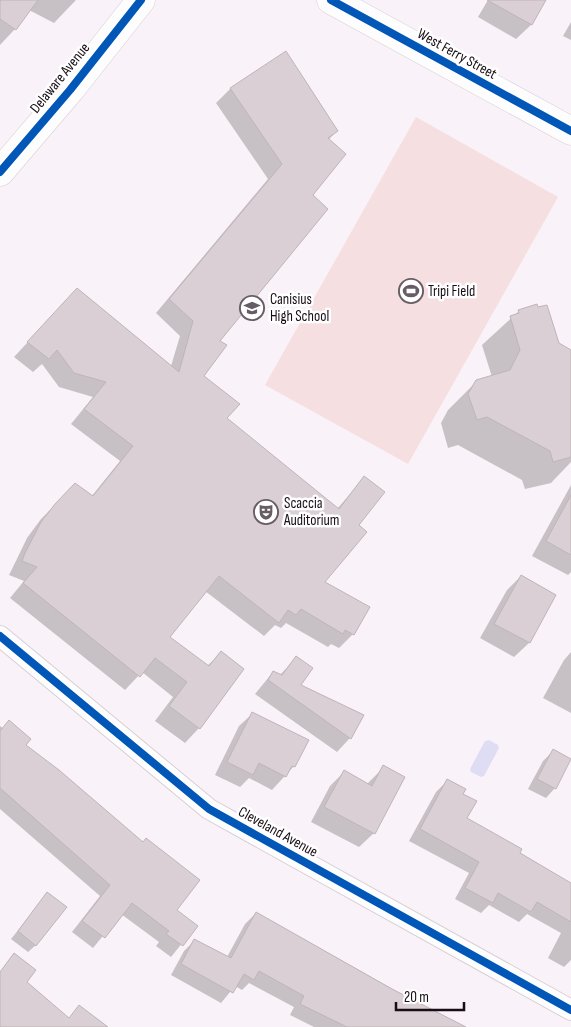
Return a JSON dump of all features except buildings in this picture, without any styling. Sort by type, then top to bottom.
[{"type":"street","name":"Delaware Avenue","points":[[0,172],[70,90],[141,0]]},
{"type":"street","name":"West Ferry Street","points":[[331,0],[571,131]]},
{"type":"street","name":"Cleveland Avenue","points":[[0,636],[209,809],[571,1010]]},
{"type":"shaded area","name":"Tripi Field","points":[[416,117],[558,197],[408,464],[265,385]]},
{"type":"water","points":[[489,740],[498,745],[499,748],[484,776],[481,777],[471,772],[470,769],[485,741]]},
{"type":"cycle path","points":[[0,172],[70,90],[141,0]]},
{"type":"cycle path","points":[[331,0],[571,131]]},
{"type":"cycle path","points":[[0,636],[209,809],[571,1010]]},
{"type":"place","name":"Tripi Field","points":[[411,291]]},
{"type":"place","name":"Canisius High School","points":[[252,308]]},
{"type":"place","name":"Scaccia Auditorium","points":[[266,512]]}]
